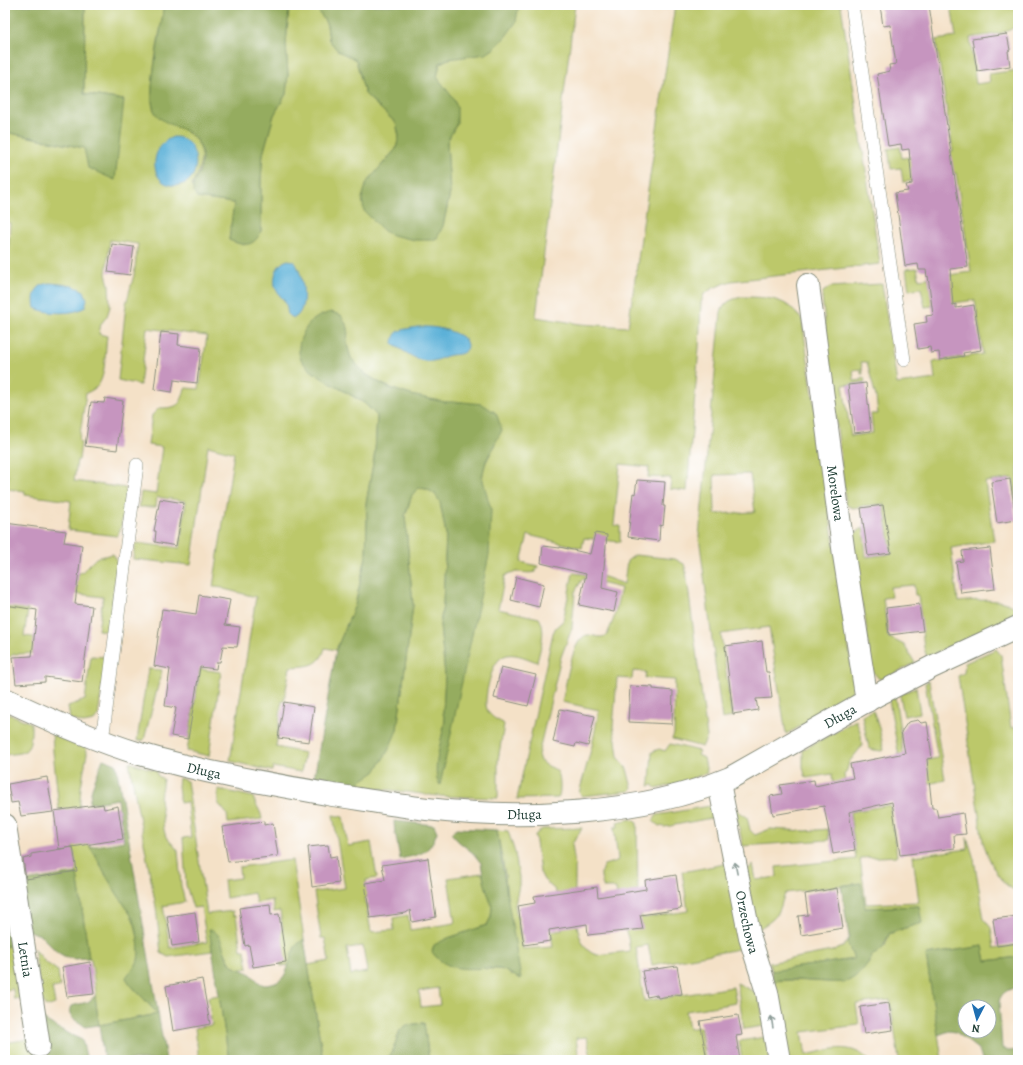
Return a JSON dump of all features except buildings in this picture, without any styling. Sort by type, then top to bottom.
[{"type":"street","name":"Morelowa","points":[[808,285],[844,555],[867,701]]},
{"type":"street","name":"Długa","points":[[5,700],[102,741],[140,754],[215,774],[296,789],[401,805],[457,811],[520,814],[582,811],[651,802],[692,792],[730,778],[867,701],[917,675],[1018,627]]},
{"type":"street","name":"Orzechowa","points":[[719,782],[750,938],[767,992],[779,1060]]},
{"type":"street","name":"Letnia","points":[[5,825],[39,1046]]},
{"type":"lane","points":[[852,5],[886,270],[904,360]]},
{"type":"lane","points":[[102,741],[138,465]]},
{"type":"green space","points":[[5,5],[85,5],[84,94],[124,100],[115,180],[88,168],[84,148],[5,132]]},
{"type":"green space","points":[[85,5],[163,5],[163,16],[153,80],[153,108],[164,120],[185,130],[198,143],[201,149],[200,165],[192,185],[197,198],[234,203],[229,240],[244,245],[261,231],[261,179],[263,154],[274,115],[286,94],[288,75],[286,44],[289,9],[293,5],[317,6],[327,25],[329,40],[356,60],[365,94],[396,123],[399,136],[396,149],[379,168],[443,226],[450,193],[447,142],[457,123],[437,77],[440,63],[448,59],[462,56],[518,9],[516,5],[575,5],[536,317],[580,324],[628,327],[675,5],[841,5],[880,264],[731,281],[713,288],[704,294],[701,303],[699,347],[687,491],[670,489],[671,478],[648,477],[649,467],[620,464],[614,525],[620,526],[620,542],[584,538],[582,548],[528,535],[521,562],[538,566],[535,572],[512,572],[505,576],[498,609],[539,618],[543,634],[537,662],[519,656],[506,655],[497,662],[490,678],[486,699],[487,709],[491,716],[504,725],[498,760],[498,798],[438,796],[342,784],[358,783],[397,730],[413,605],[405,516],[412,494],[418,488],[427,489],[435,494],[440,502],[446,534],[443,604],[440,625],[445,675],[443,713],[445,720],[437,763],[437,780],[484,489],[483,472],[486,462],[495,446],[462,402],[446,402],[406,394],[380,383],[358,367],[349,355],[347,343],[348,328],[319,376],[364,403],[377,416],[375,452],[366,504],[366,557],[355,605],[336,650],[325,648],[320,659],[316,662],[308,666],[290,667],[284,701],[282,701],[276,747],[305,753],[301,772],[273,767],[272,771],[230,761],[256,597],[223,588],[213,587],[234,453],[208,446],[191,565],[133,559],[135,543],[180,548],[186,501],[157,497],[156,507],[139,507],[141,492],[156,494],[162,447],[148,445],[152,415],[159,408],[177,405],[182,399],[185,388],[199,389],[207,336],[147,328],[140,385],[118,380],[126,304],[134,275],[138,244],[110,240],[106,274],[109,285],[110,307],[107,316],[101,324],[99,334],[107,336],[104,368],[99,384],[93,390],[86,393],[79,441],[81,442],[79,460],[77,460],[74,481],[126,488],[121,528],[117,536],[68,530],[71,501],[25,495],[25,491],[7,489],[8,475],[5,474],[5,317],[10,223],[5,222],[5,132],[84,148],[124,100],[84,94]]},
{"type":"green space","points":[[163,5],[293,5],[289,9],[286,44],[288,75],[286,94],[274,115],[263,154],[261,179],[261,231],[258,237],[251,243],[239,244],[229,240],[234,203],[197,198],[193,188],[201,166],[201,149],[192,136],[167,123],[156,114],[153,105],[152,93]]},
{"type":"green space","points":[[315,5],[516,5],[518,9],[516,22],[495,48],[486,54],[448,59],[440,63],[437,77],[453,98],[457,107],[457,123],[447,142],[450,193],[443,226],[437,238],[432,240],[415,240],[392,235],[384,231],[364,211],[362,198],[367,182],[396,149],[399,136],[396,123],[365,94],[356,60],[338,51],[329,40],[327,25]]},
{"type":"green space","points":[[951,5],[1015,5],[1017,19],[1013,28],[996,34],[970,38],[976,84],[990,82],[989,74],[1018,70],[1018,509],[1013,478],[985,482],[994,541],[951,548],[958,602],[992,600],[1002,602],[1010,604],[1015,608],[1018,614],[927,657],[924,648],[918,595],[915,595],[914,585],[890,587],[892,597],[883,598],[888,637],[904,645],[915,663],[886,678],[879,679],[874,673],[871,665],[864,609],[859,597],[850,536],[863,528],[866,557],[892,554],[884,504],[853,508],[846,505],[822,297],[823,292],[830,287],[882,284],[897,384],[935,379],[933,362],[983,354],[975,300],[925,307],[921,288],[909,290],[906,269],[917,268],[919,279],[971,272],[956,173],[911,175],[912,181],[903,182],[901,168],[891,169],[888,149],[900,147],[902,158],[953,151],[936,40],[956,37]],"holes":[[[861,362],[867,362],[876,397],[878,414],[871,414],[873,433],[851,436],[843,385],[865,382],[864,378],[862,377],[862,380],[854,381],[853,370],[861,369],[861,374],[863,374]]]},
{"type":"green space","points":[[743,297],[774,299],[780,301],[790,307],[802,319],[854,685],[850,696],[845,703],[786,734],[769,627],[721,634],[732,717],[722,719],[699,536],[721,312],[727,303]],"holes":[[[750,474],[755,512],[715,514],[714,475]]]},
{"type":"green space","points":[[331,312],[341,315],[348,328],[347,344],[351,358],[365,374],[387,387],[411,395],[445,402],[482,404],[496,413],[502,430],[486,461],[482,477],[491,510],[489,555],[440,785],[436,772],[445,720],[443,713],[445,675],[440,625],[443,604],[446,534],[440,502],[435,494],[427,489],[418,488],[412,495],[405,516],[413,605],[397,730],[388,751],[375,772],[358,783],[342,784],[314,779],[336,650],[355,605],[366,557],[366,504],[375,452],[377,416],[357,398],[311,370],[304,364],[300,357],[300,341],[307,326],[317,317]]},
{"type":"green space","points":[[113,554],[117,560],[109,631],[98,630],[103,597],[62,592],[78,574],[96,558]]},
{"type":"green space","points":[[635,555],[675,559],[684,564],[707,737],[702,747],[672,739],[674,734],[675,680],[645,678],[646,672],[633,671],[632,679],[617,678],[613,727],[618,757],[627,769],[632,788],[630,791],[582,796],[579,793],[592,746],[599,710],[562,702],[567,677],[575,649],[583,637],[588,635],[604,637],[607,635],[614,618],[621,588],[583,579],[575,592],[572,628],[561,657],[538,755],[540,761],[557,771],[560,779],[559,795],[558,798],[517,799],[553,633],[556,627],[563,621],[573,573],[605,577],[624,584],[627,561]]},
{"type":"green space","points":[[5,607],[28,610],[24,636],[42,638],[42,653],[14,654],[8,658],[5,656],[10,635],[5,635]]},
{"type":"green space","points":[[996,649],[1001,655],[1011,728],[1018,727],[1018,892],[1005,883],[995,871],[983,842],[958,676],[964,673],[965,663]]},
{"type":"green space","points":[[91,656],[106,657],[98,716],[94,721],[83,723],[70,719],[68,706],[85,700]]},
{"type":"green space","points":[[148,669],[162,670],[144,740],[137,741]]},
{"type":"green space","points":[[200,669],[221,672],[209,756],[187,751]]},
{"type":"green space","points":[[929,681],[945,780],[905,790],[889,700],[895,697],[905,764],[938,758],[925,683]]},
{"type":"green space","points":[[916,687],[920,713],[904,716],[900,695]]},
{"type":"green space","points":[[873,710],[884,750],[882,751],[869,748],[862,716]]},
{"type":"green space","points":[[5,712],[31,723],[29,746],[23,752],[5,755]]},
{"type":"green space","points":[[856,720],[861,734],[862,746],[849,762],[844,775],[847,796],[834,798],[832,774],[806,778],[803,768],[803,750]]},
{"type":"green space","points":[[52,731],[56,736],[86,746],[87,753],[81,787],[79,812],[61,827],[53,751]]},
{"type":"green space","points":[[670,744],[699,751],[698,755],[704,758],[707,773],[676,784],[656,789],[653,785],[649,786],[652,752],[659,749],[665,751]]},
{"type":"green space","points":[[103,759],[116,764],[166,1060],[90,1060],[104,1058],[99,1025],[158,1014],[126,978],[136,965],[139,956],[135,923],[90,847],[124,841],[118,799],[89,804],[92,788]]},
{"type":"green space","points":[[129,762],[157,771],[157,775],[163,779],[160,798],[164,830],[166,837],[178,851],[181,886],[185,902],[163,906],[170,948],[207,942],[201,907],[193,908],[186,885],[183,838],[191,837],[187,802],[180,803],[178,787],[179,778],[187,781],[207,914],[233,911],[233,916],[236,915],[241,950],[245,950],[248,968],[238,970],[231,964],[210,929],[212,951],[168,957],[161,953],[156,907]]},
{"type":"green space","points":[[218,789],[253,797],[262,819],[228,823],[227,814],[218,803]]},
{"type":"green space","points":[[890,805],[897,856],[860,858],[866,904],[919,902],[913,856],[968,849],[967,837],[974,859],[984,919],[991,928],[994,948],[1018,945],[1018,957],[986,961],[983,946],[926,955],[942,1060],[899,1060],[890,1000],[856,1004],[859,1025],[802,1032],[806,1055],[839,1048],[854,1050],[869,1060],[787,1060],[773,981],[790,980],[830,982],[870,962],[871,956],[885,946],[889,934],[917,924],[919,906],[864,908],[860,883],[786,893],[780,909],[775,917],[755,931],[746,872],[753,864],[756,880],[777,877],[776,867],[856,859],[850,812]]},
{"type":"green space","points":[[710,806],[718,813],[744,948],[652,965],[648,945],[636,947],[644,1001],[733,987],[736,1003],[686,1011],[689,1029],[700,1027],[705,1060],[591,1060],[587,1037],[576,1038],[579,1060],[429,1060],[424,1023],[407,1025],[400,1030],[391,1055],[382,1060],[323,1060],[308,965],[329,961],[325,938],[321,938],[314,892],[345,888],[333,815],[343,817],[348,846],[371,842],[377,878],[366,880],[368,897],[365,897],[371,932],[394,930],[393,918],[408,915],[410,930],[455,923],[448,878],[482,873],[492,907],[491,917],[487,925],[448,938],[486,969],[506,971],[512,976],[505,874],[497,830],[508,831],[515,853],[519,885],[515,905],[523,949],[553,947],[551,932],[562,930],[558,896],[554,889],[544,880],[540,872],[535,835],[542,829],[582,828],[572,844],[575,866],[576,916],[582,942],[588,950],[597,955],[630,951],[628,937],[620,919],[616,888],[604,888],[601,876],[601,871],[604,865],[617,861],[618,859],[614,827],[618,827],[617,822],[631,819],[637,823],[638,904],[641,916],[644,918],[688,911],[682,872],[725,864],[716,817],[665,827],[659,826],[653,821],[657,815]],"holes":[[[363,946],[367,972],[351,975],[347,948]],[[438,988],[440,1005],[421,1007],[419,991]]]},
{"type":"green space","points":[[735,809],[747,817],[750,830],[755,835],[770,829],[806,831],[828,829],[829,840],[743,846]]},
{"type":"green space","points":[[394,821],[434,825],[437,832],[431,845],[424,852],[400,859]]},
{"type":"green space","points":[[457,828],[497,830],[521,979],[499,969],[455,967],[439,959],[432,952],[434,945],[448,938],[487,925],[491,917],[492,907],[484,881],[481,863],[473,853],[458,841],[451,833]]},
{"type":"green space","points":[[87,838],[90,847],[99,860],[103,871],[133,918],[138,940],[139,957],[130,984],[158,1014],[99,1025],[95,996],[96,992],[91,959],[89,958],[72,840]]},
{"type":"green space","points":[[292,860],[304,939],[296,946],[289,965],[281,966],[275,932],[283,930],[280,911],[274,912],[272,900],[256,903],[254,893],[226,898],[224,880],[240,878],[239,867]]},
{"type":"green space","points":[[77,873],[89,958],[73,959],[57,952],[40,935],[29,931],[20,882]]},
{"type":"green space","points":[[861,883],[865,908],[919,906],[922,923],[889,934],[883,947],[876,954],[871,956],[868,963],[855,977],[848,981],[773,981],[771,971],[854,959],[847,942],[849,936],[841,886]]},
{"type":"green space","points":[[5,897],[14,947],[5,946]]},
{"type":"green space","points":[[209,929],[218,934],[231,964],[249,973],[263,985],[274,983],[284,976],[295,947],[304,939],[323,1060],[229,1060]]},
{"type":"green space","points":[[847,942],[854,959],[772,971],[769,963],[832,951],[843,947]]},
{"type":"green space","points":[[5,946],[14,947],[26,998],[14,999],[13,989],[5,990]]},
{"type":"green space","points":[[983,946],[986,961],[1018,957],[1018,987],[1006,992],[999,1002],[1002,1048],[1008,1051],[1018,1050],[1018,1060],[982,1060],[979,1050],[965,1039],[997,1039],[997,999],[957,999],[957,1033],[949,1031],[938,1035],[926,955]]},
{"type":"green space","points":[[34,948],[45,962],[58,971],[60,987],[52,988],[55,1004],[46,1007],[41,998]]},
{"type":"green space","points":[[737,983],[759,994],[764,1026],[744,1029]]},
{"type":"green space","points":[[219,995],[229,1060],[199,1060],[195,1028],[212,1025],[208,997]]},
{"type":"green space","points":[[95,996],[99,1025],[85,1027],[82,1025],[71,1017],[71,1006],[88,1002]]},
{"type":"green space","points":[[41,1018],[82,1040],[87,1060],[48,1060]]},
{"type":"green space","points":[[424,1023],[429,1060],[382,1060],[391,1055],[400,1030],[407,1025]]},
{"type":"green space","points":[[766,1037],[770,1060],[742,1060],[739,1041]]},
{"type":"green space","points":[[29,1039],[33,1041],[35,1060],[5,1060],[5,1043]]},
{"type":"water","points":[[173,137],[182,138],[189,143],[196,159],[193,176],[187,182],[179,185],[169,185],[162,181],[157,175],[155,167],[155,158],[158,149],[164,142]]},
{"type":"water","points":[[288,260],[294,261],[297,266],[300,273],[303,291],[302,307],[299,314],[294,318],[288,315],[285,302],[278,293],[274,281],[280,264]]},
{"type":"water","points":[[50,283],[72,286],[84,291],[87,299],[85,307],[80,310],[60,313],[46,312],[35,308],[34,299],[36,291],[41,286]]},
{"type":"water","points":[[417,327],[430,327],[454,333],[465,339],[468,348],[462,353],[433,361],[417,359],[395,346],[393,343],[395,335],[400,330]]}]
